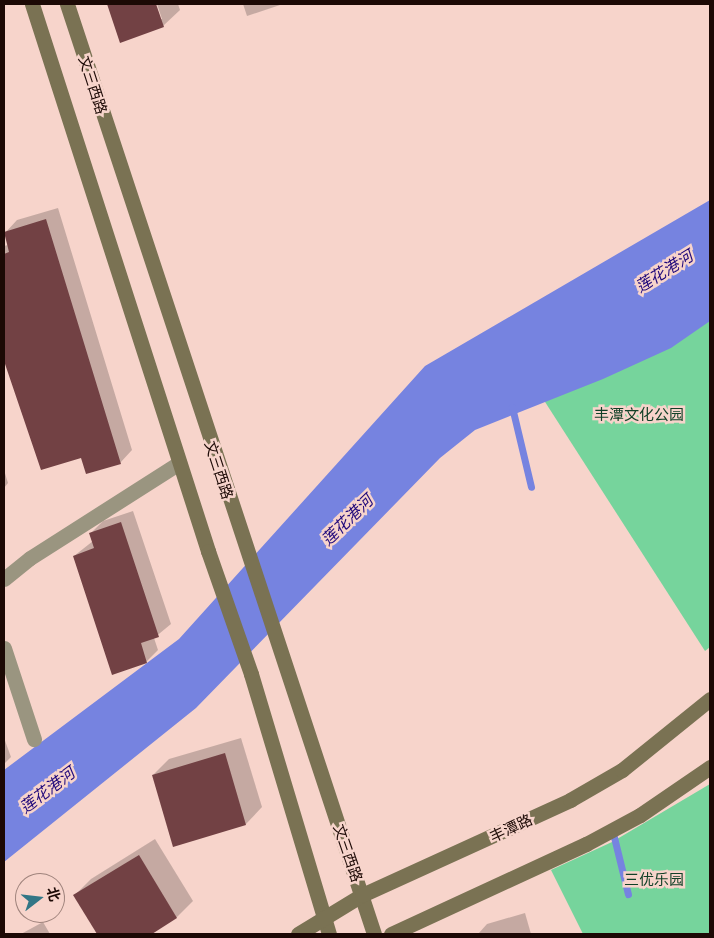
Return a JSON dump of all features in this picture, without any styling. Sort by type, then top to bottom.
[{"type":"main road","points":[[32,4],[179,464],[251,674],[329,934]]},
{"type":"main road","name":"文三西路","points":[[67,4],[239,532],[374,934]]},
{"type":"main road","name":"丰潭路","points":[[298,934],[362,895],[570,800],[622,770],[710,700]]},
{"type":"main road","points":[[391,934],[586,844],[640,814],[710,767]]},
{"type":"street","points":[[4,579],[30,558],[179,464]]},
{"type":"street","points":[[4,648],[34,740]]},
{"type":"green space","name":"丰潭文化公园","points":[[710,290],[710,647],[705,651],[538,391]]},
{"type":"green space","name":"三优乐园","points":[[710,784],[710,934],[583,934],[551,870],[612,842]]},
{"type":"water","name":"莲花港河","points":[[710,200],[710,321],[671,348],[603,379],[475,430],[440,458],[196,708],[4,862],[4,770],[179,639],[425,366]]},
{"type":"building","points":[[107,4],[156,4],[164,27],[120,43]]},
{"type":"building","points":[[46,219],[121,464],[86,474],[81,458],[41,470],[4,361],[4,254],[9,252],[4,232]]},
{"type":"building","points":[[121,522],[159,637],[141,643],[147,663],[112,675],[73,556],[94,548],[89,533]]},
{"type":"building","points":[[225,753],[246,825],[173,847],[152,775]]},
{"type":"building","points":[[139,855],[177,918],[152,934],[97,934],[73,895]]},
{"type":"waterway","points":[[512,407],[531,487]]},
{"type":"waterway","points":[[612,829],[628,894]]}]
